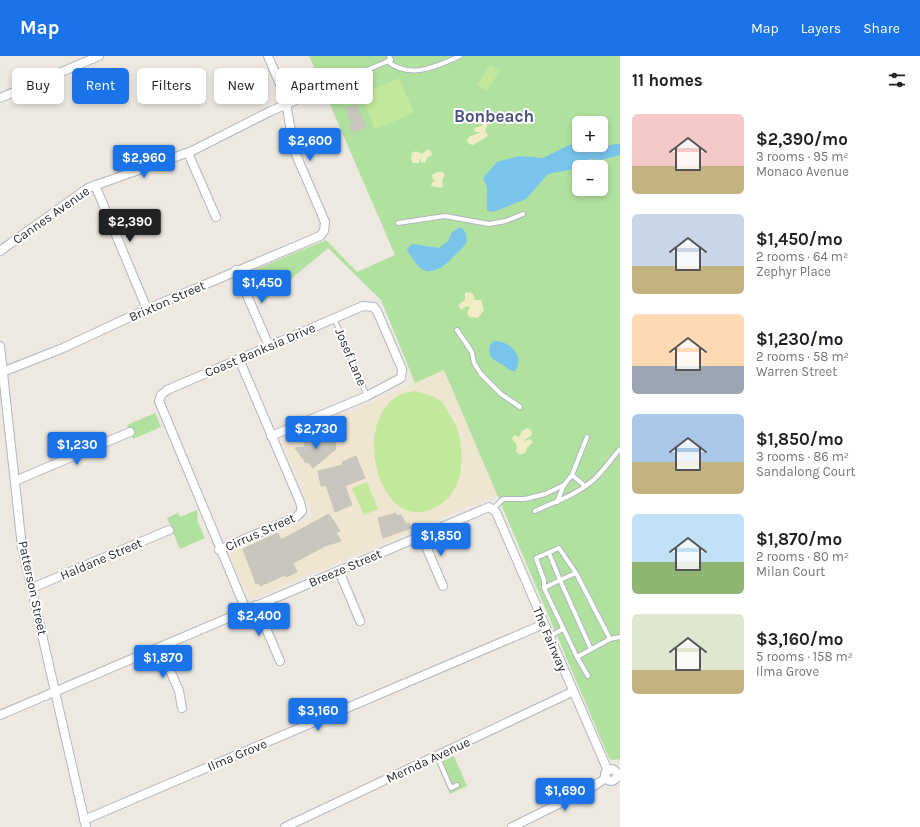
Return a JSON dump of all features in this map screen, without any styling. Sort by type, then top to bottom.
[{"type":"street","points":[[0,98],[100,56]]},
{"type":"street","points":[[268,56],[276,74]]},
{"type":"street","name":"Cannes Avenue","points":[[0,251],[82,192],[95,185],[188,153],[286,104]]},
{"type":"street","name":"Brixton Street","points":[[2,372],[63,348],[236,270],[320,236],[324,231],[325,222],[294,150],[286,104]]},
{"type":"street","points":[[188,153],[216,217]]},
{"type":"street","points":[[95,185],[147,309]]},
{"type":"street","points":[[236,270],[269,346]]},
{"type":"street","name":"Coast Banksia Drive","points":[[246,610],[219,550],[204,508],[159,399],[163,392],[167,390],[334,318],[363,306],[371,305],[377,311],[402,370],[402,375],[398,381],[367,396],[271,436]]},
{"type":"street","name":"Patterson Street","points":[[0,346],[22,547],[85,824]]},
{"type":"street","name":"Cirrus Street","points":[[219,550],[296,517],[302,511],[300,502],[239,359]]},
{"type":"street","points":[[15,481],[130,432]]},
{"type":"street","name":"Breeze Street","points":[[0,715],[421,535],[486,508],[492,509]]},
{"type":"street","name":"The Fairway","points":[[492,509],[544,624],[572,692],[612,772]]},
{"type":"street","name":"Haldane Street","points":[[32,588],[169,530]]},
{"type":"street","points":[[421,535],[443,586]]},
{"type":"street","points":[[339,570],[360,622]]},
{"type":"street","points":[[256,606],[280,661]]},
{"type":"street","name":"Ilma Grove","points":[[85,824],[544,624]]},
{"type":"street","points":[[160,647],[180,691],[182,708]]},
{"type":"street","name":"Mernda Avenue","points":[[285,827],[572,692]]},
{"type":"street","points":[[512,827],[589,789],[612,772]]},
{"type":"lane","points":[[372,68],[391,60],[389,56]]},
{"type":"lane","points":[[387,62],[402,69],[424,71],[460,56]]},
{"type":"lane","points":[[398,223],[445,216],[489,224],[506,221],[523,214]]},
{"type":"lane","name":"Josef Lane","points":[[334,318],[367,396]]},
{"type":"lane","points":[[457,330],[472,352],[474,363],[481,374],[501,394],[520,407]]},
{"type":"lane","points":[[557,502],[564,485],[572,475],[587,437]]},
{"type":"lane","points":[[535,511],[557,502],[585,486],[597,476],[620,449]]},
{"type":"lane","points":[[572,475],[585,486]]},
{"type":"lane","points":[[492,509],[503,500],[525,499],[546,494],[564,485]]},
{"type":"lane","points":[[588,676],[563,629],[544,588],[544,580],[536,558],[559,548],[576,573],[610,638]]},
{"type":"lane","points":[[549,553],[591,649]]},
{"type":"lane","points":[[544,588],[576,573]]},
{"type":"lane","points":[[549,637],[563,629]]},
{"type":"lane","points":[[577,657],[610,638],[620,637]]},
{"type":"lane","points":[[437,756],[451,788],[458,785]]},
{"type":"shaded area","points":[[444,370],[497,495],[249,600],[230,557],[232,552],[313,517],[283,442]]},
{"type":"green space","points":[[309,56],[620,56],[620,759],[612,760],[609,758],[444,370],[415,383],[381,300],[328,248],[261,304],[248,276],[249,272],[326,240],[357,272],[395,255],[330,104],[373,104],[373,68],[314,68]]},
{"type":"green space","points":[[490,65],[500,71],[486,91],[477,85]]},
{"type":"green space","points":[[399,78],[414,113],[375,129],[365,104],[373,104],[373,90]]},
{"type":"green space","points":[[416,391],[437,398],[444,404],[457,428],[462,459],[460,476],[452,493],[447,499],[442,504],[432,509],[413,512],[397,504],[385,489],[377,469],[374,446],[377,425],[386,406],[402,394]]},
{"type":"green space","points":[[155,413],[161,427],[133,439],[127,425]]},
{"type":"green space","points":[[367,482],[378,509],[364,515],[352,488]]},
{"type":"green space","points":[[197,510],[198,522],[205,538],[180,549],[167,518],[178,513],[180,517]]},
{"type":"green space","points":[[454,756],[467,786],[450,794],[437,764]]},
{"type":"sand","points":[[486,120],[489,123],[485,130],[488,136],[473,145],[469,144],[467,140],[470,136],[480,133],[475,132],[474,128],[481,126]]},
{"type":"sand","points":[[428,149],[431,151],[432,155],[427,158],[425,163],[421,162],[420,158],[419,163],[413,163],[411,159],[412,153],[416,151],[422,154]]},
{"type":"sand","points":[[437,172],[442,172],[445,174],[442,181],[443,186],[441,188],[431,186],[432,182],[435,181],[432,178],[432,175]]},
{"type":"sand","points":[[469,292],[473,294],[475,300],[481,300],[484,310],[478,318],[469,317],[467,313],[470,307],[467,306],[461,310],[458,305],[465,300],[465,293]]},
{"type":"sand","points":[[527,428],[531,430],[532,434],[524,440],[530,439],[533,442],[527,448],[525,453],[519,455],[516,451],[517,445],[512,439],[514,435],[519,437],[522,431]]},
{"type":"water","points":[[572,144],[572,152],[608,152],[608,146],[620,144],[620,155],[601,160],[572,160],[572,169],[548,174],[526,199],[496,211],[490,212],[487,210],[487,187],[483,178],[497,162],[519,156],[543,158]]},
{"type":"water","points":[[461,227],[466,233],[467,242],[447,263],[437,270],[425,271],[420,268],[407,249],[412,244],[439,248],[448,241],[452,232]]},
{"type":"water","points":[[494,341],[505,343],[514,350],[518,360],[518,366],[515,371],[509,370],[491,357],[489,349],[490,345]]},
{"type":"building","points":[[356,104],[366,127],[352,132],[349,125],[352,124],[346,109]]},
{"type":"building","points":[[324,435],[326,442],[335,441],[336,449],[313,468],[308,462],[306,463],[295,448],[305,447],[303,439]]},
{"type":"building","points":[[356,456],[365,478],[345,486],[352,505],[335,512],[326,485],[321,486],[318,471],[343,465],[342,462]]},
{"type":"building","points":[[396,513],[397,516],[401,515],[406,524],[409,523],[411,528],[383,538],[378,518]]},
{"type":"building","points":[[329,514],[340,531],[336,533],[341,541],[325,546],[293,563],[297,572],[286,577],[285,575],[260,586],[259,583],[256,584],[243,549],[278,533],[281,540]]},
{"type":"district","name":"Bonbeach","points":[[494,116]]}]
